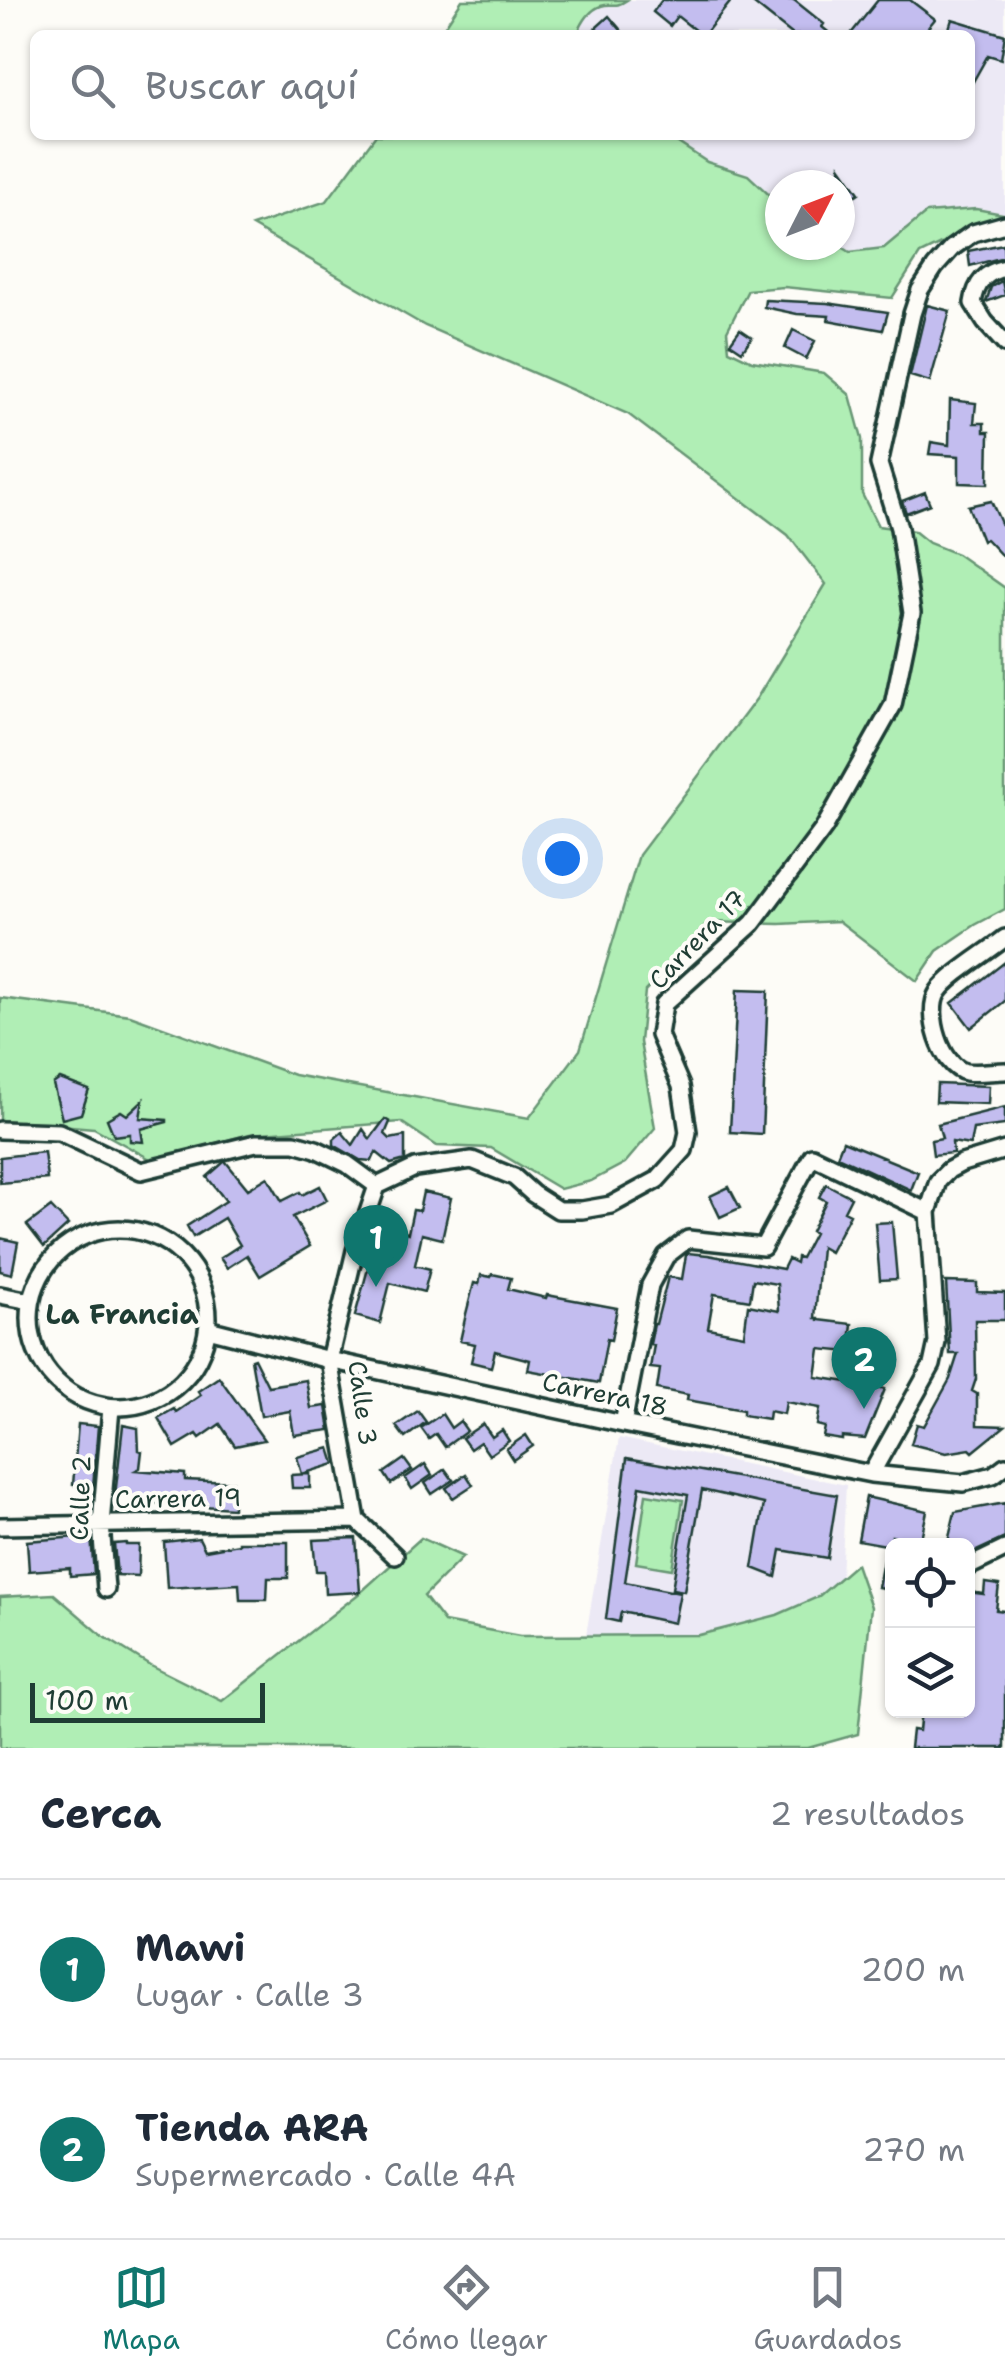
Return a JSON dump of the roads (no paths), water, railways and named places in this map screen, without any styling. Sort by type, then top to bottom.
[{"type":"street","name":"Carrera 17","points":[[377,1186],[415,1168],[472,1160],[514,1177],[558,1210],[582,1210],[611,1204],[657,1180],[684,1150],[688,1132],[681,1086],[659,1036],[664,1004],[753,922],[824,828],[893,706],[912,613],[899,528],[879,464],[912,314],[920,290],[952,248],[973,233],[1005,224]]},
{"type":"street","points":[[1005,268],[993,270],[976,287],[972,303],[1005,344]]},
{"type":"street","points":[[1005,938],[941,988],[933,1001],[933,1020],[953,1066],[965,1072],[1005,1071]]},
{"type":"street","points":[[0,1130],[59,1132],[142,1171],[256,1143],[295,1143],[332,1156],[377,1186]]},
{"type":"street","points":[[871,1474],[932,1365],[937,1342],[928,1212],[938,1181],[962,1163],[1005,1150]]},
{"type":"street","points":[[623,1424],[650,1284],[666,1256],[688,1240],[764,1247],[812,1156],[928,1212]]},
{"type":"street","name":"Calle 3","points":[[356,1520],[329,1360],[355,1251],[377,1186]]},
{"type":"street","points":[[105,1228],[147,1232],[183,1255],[206,1294],[208,1329],[200,1359],[176,1388],[147,1404],[110,1408],[77,1398],[51,1378],[30,1337],[30,1301],[44,1266],[68,1243],[105,1228]]},
{"type":"street","points":[[0,1295],[30,1301]]},
{"type":"street","name":"Carrera 18","points":[[208,1329],[329,1360],[871,1474],[963,1483],[999,1471]]},
{"type":"street","name":"Calle 2","points":[[106,1590],[101,1524],[110,1408]]},
{"type":"street","points":[[356,1520],[395,1556]]},
{"type":"street","name":"Carrera 19","points":[[0,1526],[356,1520]]},
{"type":"street","points":[[975,1563],[1005,1548]]},
{"type":"place","name":"Mawi","points":[[376,1287]]},
{"type":"place","name":"Tienda ARA","points":[[864,1409]]},
{"type":"district","name":"La Francia","points":[[122,1314]]}]
